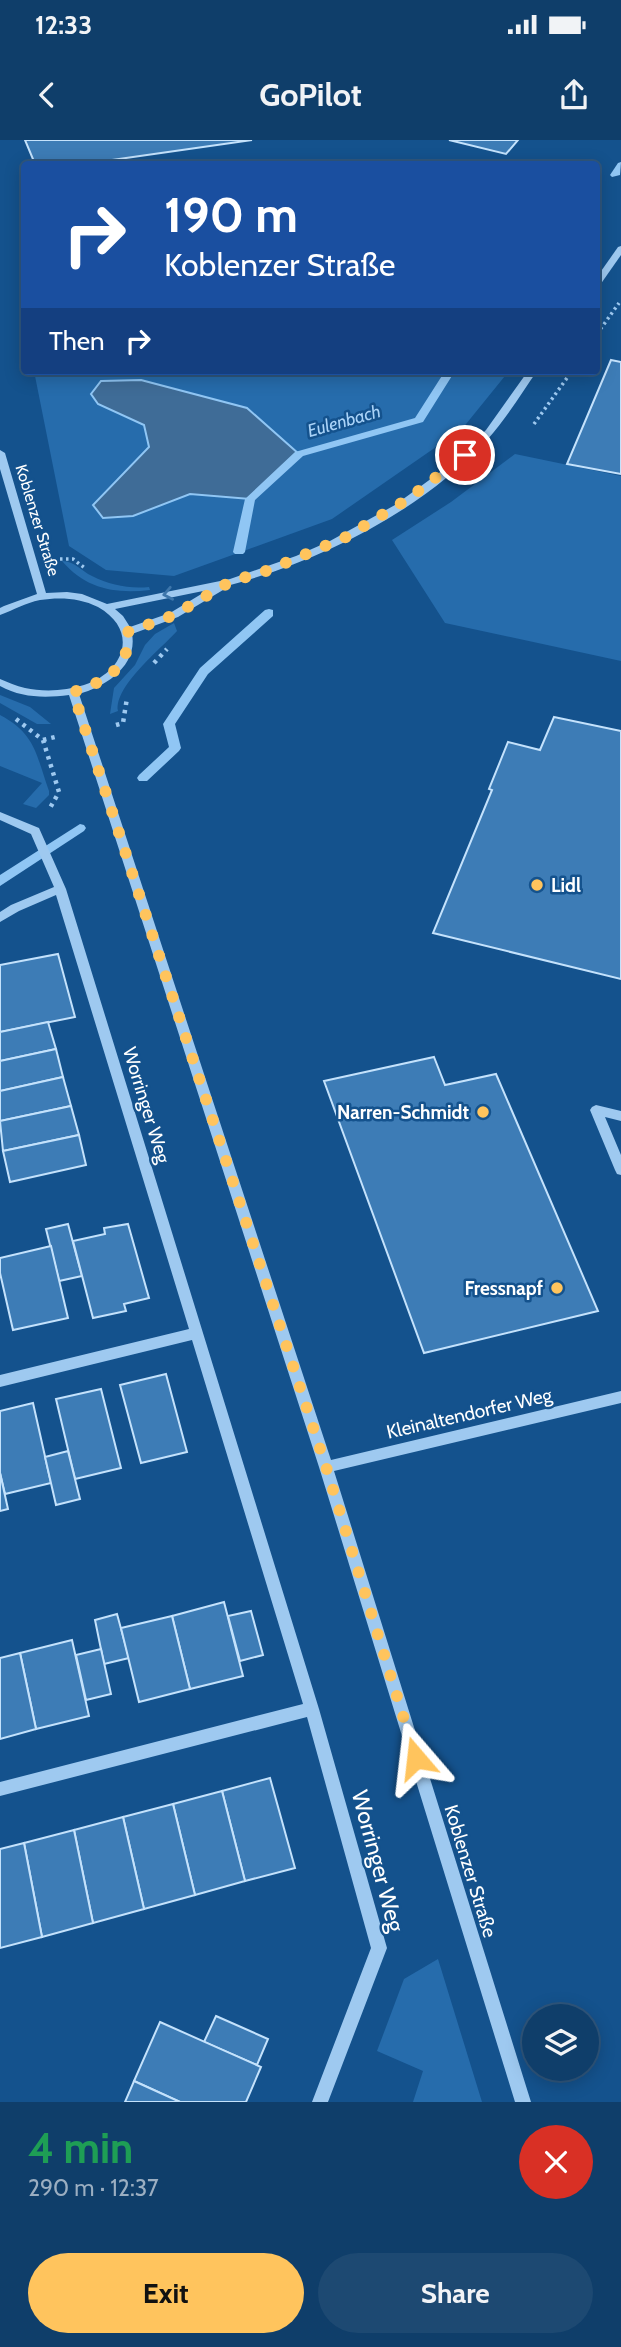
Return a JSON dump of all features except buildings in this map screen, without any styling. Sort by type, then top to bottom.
[{"type":"street","points":[[600,279],[621,250]]},
{"type":"street","points":[[107,607],[230,582],[269,570],[346,537],[408,499],[447,471],[483,439],[530,375]]},
{"type":"street","name":"Koblenzer Straße","points":[[0,453],[42,596]]},
{"type":"street","points":[[128,632],[174,615],[230,582]]},
{"type":"street","name":"Koblenzer Straße","points":[[0,612],[42,596],[77,597],[107,607]]},
{"type":"street","points":[[0,682],[24,692],[48,694],[73,692],[94,685],[118,668],[129,646],[128,632],[121,618],[107,607]]},
{"type":"street","name":"Koblenzer Straße","points":[[73,692],[326,1467],[523,2102]]},
{"type":"street","points":[[0,816],[34,831]]},
{"type":"street","name":"Worringer Weg","points":[[34,831],[60,889],[312,1709],[379,1948],[320,2102]]},
{"type":"street","points":[[0,918],[15,908],[60,889]]},
{"type":"street","points":[[621,1116],[596,1110],[621,1170]]},
{"type":"street","points":[[0,1381],[197,1333]]},
{"type":"street","name":"Kleinaltendorfer Weg","points":[[326,1467],[621,1397]]},
{"type":"street","points":[[0,1789],[312,1709]]},
{"type":"path","points":[[600,330],[621,299]]},
{"type":"path","points":[[7,713],[43,740],[59,792],[34,831]]},
{"type":"shaded area","points":[[35,375],[506,375],[462,429],[332,519],[174,576],[106,570],[69,546]],"holes":[[[141,380],[247,408],[299,454],[250,499],[190,494],[133,516],[94,505],[149,448]]]},
{"type":"shaded area","points":[[141,380],[247,408],[299,454],[250,499],[190,494],[133,516],[103,518],[93,505],[149,447],[144,425],[98,404],[91,394],[101,381]]},
{"type":"shaded area","points":[[515,454],[621,476],[621,661],[445,623],[392,540],[451,502]]},
{"type":"shaded area","points":[[62,561],[106,582],[127,587],[149,587],[150,590],[102,588],[81,578]]},
{"type":"shaded area","points":[[174,623],[177,631],[131,679],[123,690],[118,711],[110,714],[114,688],[135,665],[145,645],[155,634]]},
{"type":"shaded area","points":[[0,695],[30,707],[51,724],[37,724],[0,703]]},
{"type":"shaded area","points":[[0,715],[21,730],[37,756],[49,795],[36,808],[23,804],[42,783],[0,766]]},
{"type":"shaded area","points":[[438,1959],[482,2102],[413,2102],[423,2071],[377,2051],[404,1979]]},
{"type":"waterway","name":"Eulenbach","points":[[615,175],[621,165]]},
{"type":"waterway","name":"Eulenbach","points":[[239,552],[250,499],[299,454],[419,420],[447,375]]},
{"type":"waterway","name":"Eulenbach","points":[[143,778],[175,748],[169,724],[204,671],[269,613]]},
{"type":"waterway","name":"Eulenbach","points":[[0,881],[80,828]]},
{"type":"place","name":"Lidl","points":[[537,885]]},
{"type":"place","name":"Narren-Schmidt","points":[[483,1112]]},
{"type":"place","name":"Fressnapf","points":[[557,1288]]},
{"type":"route","points":[[416,1758],[326,1467],[73,692],[94,685],[112,674],[124,661],[129,646],[128,632],[174,615],[230,582],[269,570],[346,537],[408,499],[465,455]]}]
